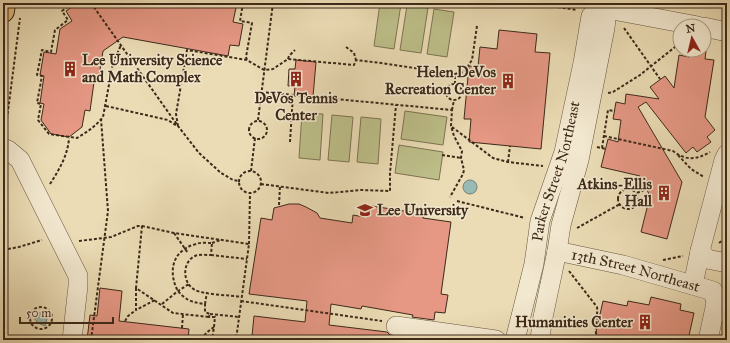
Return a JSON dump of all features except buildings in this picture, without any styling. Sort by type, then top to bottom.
[{"type":"street","points":[[599,4],[672,20]]},
{"type":"street","name":"Parker Street Northeast","points":[[540,340],[542,322],[557,251],[560,225],[579,160],[605,28],[606,19],[599,4]]},
{"type":"street","name":"Parker Street Northeast","points":[[515,340],[534,264],[540,222],[564,152],[583,63],[591,16],[599,4]]},
{"type":"street","points":[[712,29],[727,32]]},
{"type":"street","points":[[3,144],[20,160],[78,276],[72,340]]},
{"type":"street","points":[[693,285],[700,250],[724,160],[720,152]]},
{"type":"street","points":[[700,250],[707,259],[727,263]]},
{"type":"street","name":"13th Street Northeast","points":[[557,251],[623,266],[714,291],[716,303],[708,340]]},
{"type":"street","points":[[396,326],[459,338],[496,340]]},
{"type":"path","points":[[68,3],[70,5],[62,11],[68,20],[55,30],[51,52],[42,50],[37,75],[42,76],[37,103],[42,104],[38,120],[49,134],[69,138],[78,138],[91,130],[103,117],[113,63],[121,45]]},
{"type":"path","points":[[91,3],[178,126],[204,159],[221,173],[233,180],[240,181]]},
{"type":"path","points":[[243,3],[240,21],[252,24],[246,57],[247,60]]},
{"type":"path","points":[[258,120],[273,3]]},
{"type":"path","points":[[3,144],[9,8]]},
{"type":"path","points":[[356,60],[455,74],[464,72],[472,60],[477,26]]},
{"type":"path","points":[[623,28],[660,79]]},
{"type":"path","points":[[288,59],[354,65],[356,60],[354,53],[346,47]]},
{"type":"path","points":[[606,93],[613,92],[672,49]]},
{"type":"path","points":[[178,126],[176,114],[187,50],[247,60],[264,70],[273,69],[288,59],[295,50]]},
{"type":"path","points":[[455,74],[455,84]]},
{"type":"path","points":[[450,198],[464,170],[461,158],[462,151],[454,136],[451,126],[454,100],[460,96],[462,91],[459,86],[455,84]]},
{"type":"path","points":[[454,100],[449,98],[446,92],[449,86],[455,84]]},
{"type":"path","points":[[262,92],[452,110]]},
{"type":"path","points":[[290,142],[293,95]]},
{"type":"path","points":[[261,184],[329,193],[361,190],[390,191],[390,173],[396,105]]},
{"type":"path","points":[[106,106],[168,120],[178,126]]},
{"type":"path","points":[[602,148],[608,110],[615,110]]},
{"type":"path","points":[[91,340],[108,206],[101,119]]},
{"type":"path","points":[[258,120],[264,123],[267,132],[263,137],[255,138],[249,134],[248,128],[251,123],[258,120]]},
{"type":"path","points":[[451,126],[493,158],[508,162],[546,167]]},
{"type":"path","points":[[604,136],[673,151],[688,158],[696,158],[720,152]]},
{"type":"path","points":[[50,184],[63,161],[68,148],[69,138]]},
{"type":"path","points":[[251,172],[255,138]]},
{"type":"path","points":[[508,162],[510,146]]},
{"type":"path","points":[[678,154],[696,173],[717,184]]},
{"type":"path","points":[[442,156],[461,158]]},
{"type":"path","points":[[251,172],[259,176],[261,184],[257,190],[250,193],[246,192],[241,187],[240,181],[244,174],[251,172]]},
{"type":"path","points":[[279,205],[280,186]]},
{"type":"path","points":[[629,189],[637,193],[639,200],[633,208],[626,209],[620,204],[619,196],[623,190],[629,189]]},
{"type":"path","points":[[637,193],[646,189]]},
{"type":"path","points":[[236,340],[249,244],[250,193]]},
{"type":"path","points":[[457,200],[525,218]]},
{"type":"path","points":[[571,231],[620,204]]},
{"type":"path","points":[[79,241],[111,237],[138,226],[142,226],[174,233],[249,244]]},
{"type":"path","points":[[136,310],[136,288],[142,226]]},
{"type":"path","points":[[174,233],[188,253]]},
{"type":"path","points":[[3,250],[42,240]]},
{"type":"path","points":[[205,304],[184,298],[174,284],[173,268],[176,257],[185,249],[197,243],[212,243],[220,240]]},
{"type":"path","points":[[211,255],[212,243]]},
{"type":"path","points":[[242,297],[195,290],[186,278],[185,270],[190,260],[194,256],[198,255],[247,259]]},
{"type":"path","points":[[568,270],[597,307],[595,328],[597,340]]},
{"type":"path","points":[[162,304],[189,284]]},
{"type":"path","points":[[136,288],[162,304],[173,313],[239,317]]},
{"type":"path","points":[[207,292],[204,310],[206,313],[215,317],[212,340]]},
{"type":"path","points":[[125,321],[128,316],[136,310],[155,300]]},
{"type":"path","points":[[241,301],[396,323],[396,326]]},
{"type":"path","points":[[39,307],[46,308],[50,311],[52,317],[51,324],[45,329],[38,329],[32,325],[30,317],[31,314],[39,307]]},
{"type":"path","points":[[182,328],[183,314]]},
{"type":"path","points":[[202,340],[206,333],[214,326]]},
{"type":"path","points":[[213,336],[220,340]]},
{"type":"green space","points":[[380,3],[401,4],[394,49],[374,46]]},
{"type":"green space","points":[[407,5],[428,8],[421,53],[400,50]]},
{"type":"green space","points":[[434,9],[454,12],[447,57],[427,54]]},
{"type":"green space","points":[[405,111],[447,117],[443,145],[401,139]]},
{"type":"green space","points":[[302,113],[323,114],[320,160],[299,158]]},
{"type":"green space","points":[[332,115],[353,117],[349,162],[328,160]]},
{"type":"green space","points":[[361,117],[381,119],[378,164],[357,162]]},
{"type":"green space","points":[[399,145],[443,152],[439,180],[395,173]]},
{"type":"water","points":[[467,180],[473,180],[477,184],[477,190],[473,194],[467,194],[463,190],[463,184]]},
{"type":"water","points":[[46,312],[47,319],[45,326],[38,323],[33,317],[39,313]]},
{"type":"place","name":"Lee University Science and Math Complex","points":[[70,69]]},
{"type":"place","name":"DeVos Tennis Center","points":[[296,79]]},
{"type":"place","name":"Helen DeVos Recreation Center","points":[[508,81]]},
{"type":"place","name":"Atkins-Ellis Hall","points":[[664,193]]},
{"type":"place","name":"Lee University","points":[[365,210]]},
{"type":"place","name":"Humanities Center","points":[[645,322]]}]
